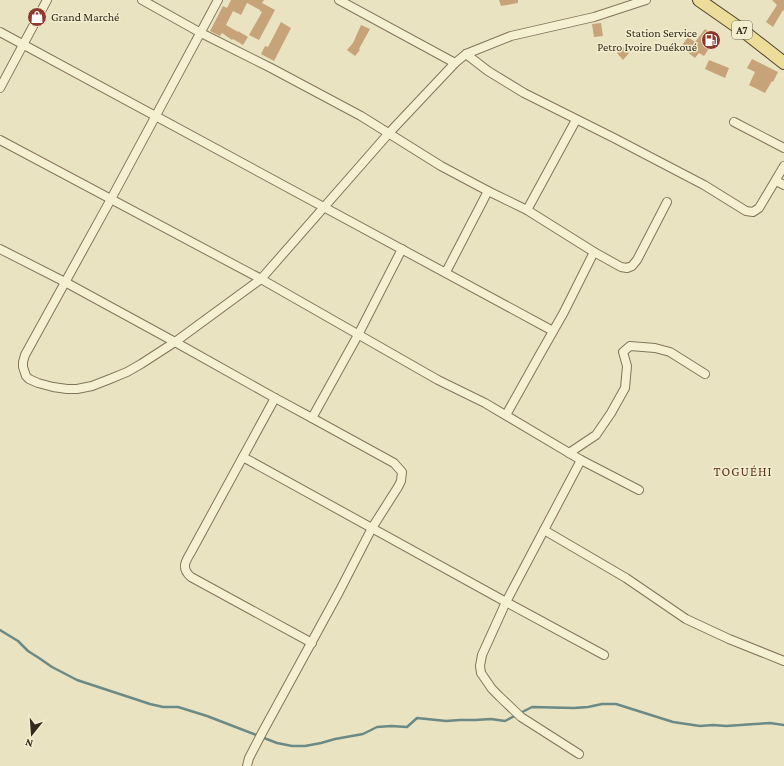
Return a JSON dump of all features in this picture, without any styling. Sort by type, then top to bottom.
[{"type":"main road","name":"A7","points":[[699,0],[742,30],[784,63]]},
{"type":"street","points":[[0,88],[47,0]]},
{"type":"street","points":[[142,0],[201,33],[361,116],[389,132],[441,166],[527,210],[621,267],[627,268],[632,266],[637,260],[667,202]]},
{"type":"street","points":[[218,0],[111,199],[25,354],[23,367],[24,372],[29,379],[44,385],[67,389],[77,389],[92,386],[127,372],[175,342],[261,279],[389,132],[455,63],[466,54],[512,36],[594,18],[646,0]]},
{"type":"street","points":[[339,0],[455,63]]},
{"type":"street","points":[[0,32],[553,331]]},
{"type":"street","points":[[466,54],[503,81],[524,93],[704,185],[740,208],[750,212],[753,212],[759,208],[784,166]]},
{"type":"street","points":[[527,210],[576,120]]},
{"type":"street","points":[[734,122],[784,148]]},
{"type":"street","points":[[0,140],[261,279],[438,380],[485,403],[581,460],[639,490]]},
{"type":"street","points":[[776,181],[784,185]]},
{"type":"street","points":[[446,272],[488,191]]},
{"type":"street","points":[[0,249],[65,282],[394,463],[402,472],[401,481],[398,487],[372,528],[312,643],[262,733],[247,766]]},
{"type":"street","points":[[312,418],[358,335],[402,249]]},
{"type":"street","points":[[506,415],[564,312],[594,252]]},
{"type":"street","points":[[569,453],[596,435],[611,413],[624,388],[627,366],[623,352],[630,346],[654,348],[670,352],[706,374]]},
{"type":"street","points":[[274,398],[190,552],[185,563],[185,568],[188,574],[192,577],[312,643]]},
{"type":"street","points":[[243,457],[604,655]]},
{"type":"street","points":[[579,754],[521,717],[496,694],[481,673],[481,662],[482,655],[506,602],[581,460]]},
{"type":"street","points":[[544,530],[626,578],[686,619],[784,661]]},
{"type":"building","points":[[231,0],[264,0],[262,3],[275,10],[259,40],[249,35],[262,12],[247,3],[241,15],[233,11],[226,25],[248,37],[243,45],[222,33],[220,36],[210,31],[223,6],[227,8]]},
{"type":"building","points":[[499,0],[518,0],[518,3],[501,6]]},
{"type":"building","points":[[772,0],[784,0],[784,11],[783,10],[773,27],[766,22],[777,5]]},
{"type":"building","points":[[281,22],[291,28],[274,61],[261,54],[265,46],[268,47]]},
{"type":"building","points":[[601,23],[603,36],[594,37],[592,24]]},
{"type":"building","points":[[361,25],[370,29],[359,49],[360,50],[355,56],[347,50],[353,43]]},
{"type":"building","points":[[705,29],[720,39],[715,46],[712,44],[704,56],[699,53],[695,58],[681,47],[688,37],[695,42]]},
{"type":"building","points":[[623,47],[629,53],[623,60],[617,53]]},
{"type":"building","points":[[752,59],[778,72],[765,93],[749,85],[755,72],[747,68]]},
{"type":"building","points":[[709,60],[729,68],[725,78],[705,69]]},
{"type":"waterway","points":[[0,630],[18,641],[28,651],[52,667],[77,680],[150,704],[163,707],[178,707],[207,716],[277,743],[292,746],[305,746],[363,734],[377,727],[407,727],[417,718],[446,721],[491,719],[505,721],[532,707],[574,708],[602,704],[616,704],[673,722],[700,726],[770,723],[784,725]]},
{"type":"place","name":"Grand Marché","points":[[37,17]]},
{"type":"place","name":"Station Service Petro Ivoire Duékoué","points":[[711,40]]},
{"type":"district","name":"TOGUÉHI","points":[[743,471]]}]
